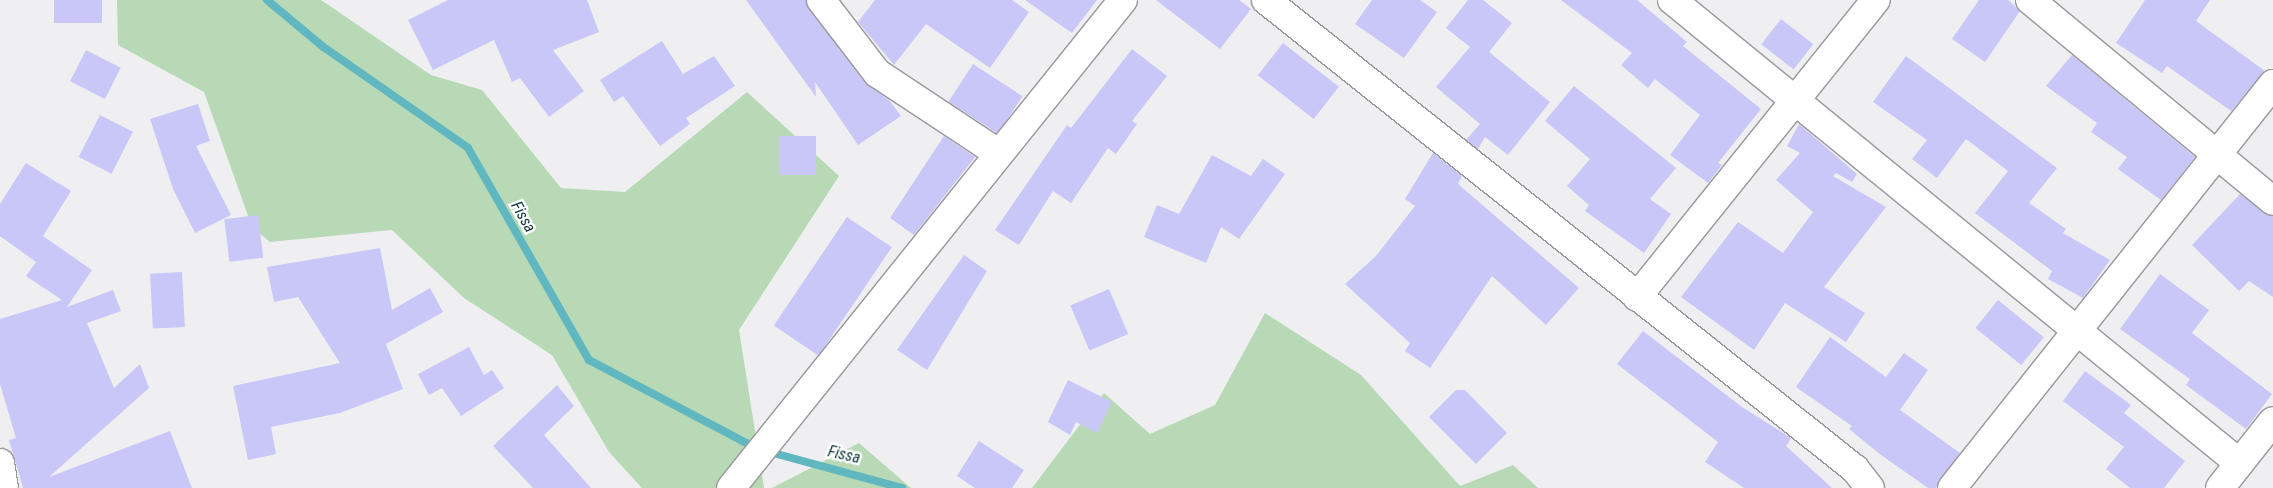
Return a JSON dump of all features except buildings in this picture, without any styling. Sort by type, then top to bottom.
[{"type":"street","points":[[821,0],[877,73],[998,153]]},
{"type":"street","points":[[731,488],[998,153],[1123,0]]},
{"type":"street","points":[[1266,0],[1855,469],[1870,488]]},
{"type":"street","points":[[1672,0],[2239,463]]},
{"type":"street","points":[[1637,297],[1876,0]]},
{"type":"street","points":[[2030,0],[2273,201]]},
{"type":"street","points":[[1952,488],[2273,84]]},
{"type":"street","points":[[2220,488],[2273,421]]},
{"type":"street","points":[[0,463],[4,488]]},
{"type":"green space","points":[[117,0],[321,0],[431,75],[482,90],[561,188],[625,192],[747,92],[839,176],[739,330],[764,488],[642,488],[609,452],[552,355],[464,298],[392,230],[270,242],[252,227],[204,92],[118,45]]},
{"type":"green space","points":[[1265,313],[1361,375],[1460,486],[1513,465],[1538,488],[1032,488],[1104,393],[1150,434],[1215,405]]},
{"type":"green space","points":[[859,443],[911,488],[772,488]]},
{"type":"waterway","name":"Fissa","points":[[267,0],[322,46],[468,148],[589,360],[748,444]]},
{"type":"waterway","name":"Fissa","points":[[777,454],[902,488]]}]
